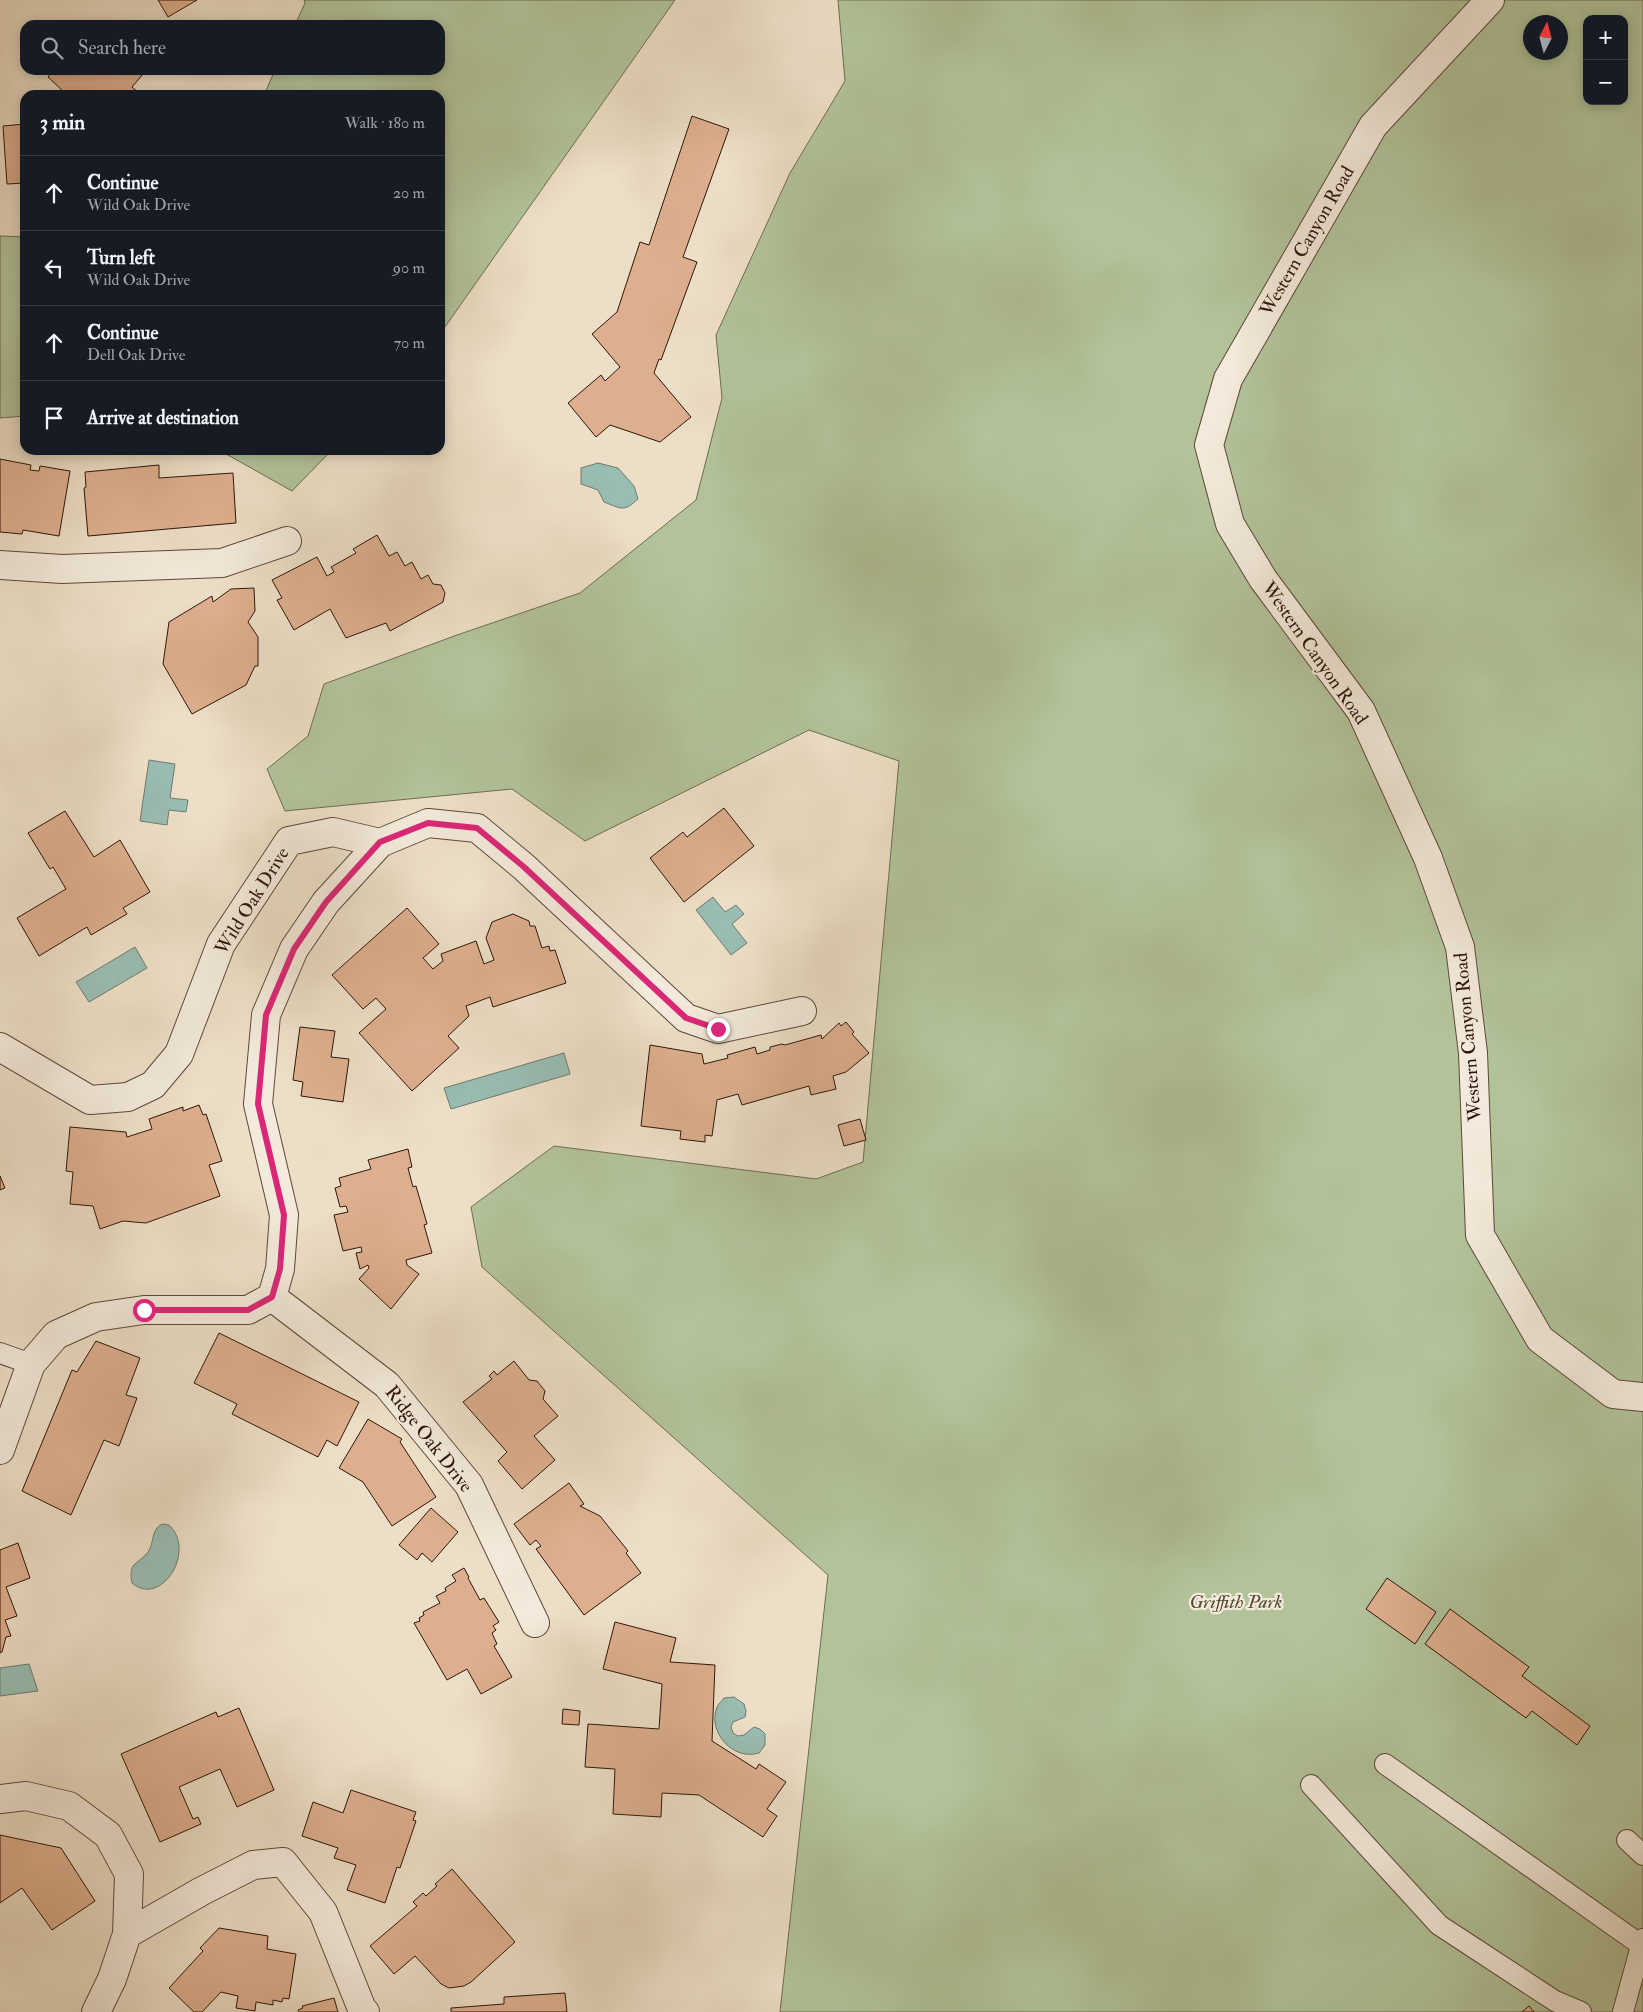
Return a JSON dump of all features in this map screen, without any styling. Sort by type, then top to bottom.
[{"type":"street","name":"Western Canyon Road","points":[[1490,0],[1373,126],[1228,379],[1210,445],[1230,524],[1263,579],[1361,711],[1428,858],[1460,947],[1473,1053],[1480,1235],[1540,1339],[1613,1394],[1643,1397]]},
{"type":"street","points":[[0,565],[62,569],[222,563],[287,541]]},
{"type":"street","points":[[0,1450],[31,1364],[56,1335],[96,1317],[144,1310],[248,1310],[272,1297],[280,1269],[284,1215],[258,1104],[266,1015],[294,949],[326,902],[380,842],[428,823],[477,828],[524,867],[686,1018],[718,1029],[802,1010]]},
{"type":"street","name":"Wild Oak Drive","points":[[0,1047],[90,1100],[128,1097],[153,1085],[179,1054],[221,944],[289,841],[333,832],[380,842]]},
{"type":"street","name":"Ridge Oak Drive","points":[[272,1297],[387,1385],[463,1477],[469,1485],[535,1623]]},
{"type":"street","points":[[0,1799],[26,1796],[69,1806],[108,1834],[129,1874],[126,1934],[112,1979],[96,2012]]},
{"type":"street","points":[[126,1934],[202,1891],[253,1865],[283,1862],[323,1912],[362,2009],[365,2012]]},
{"type":"lane","points":[[0,1354],[31,1364]]},
{"type":"lane","points":[[1385,1764],[1573,1898],[1642,1942],[1623,2012]]},
{"type":"lane","points":[[1311,1785],[1439,1925],[1555,2001],[1581,2012]]},
{"type":"lane","points":[[1627,1840],[1643,1855]]},
{"type":"green space","points":[[304,0],[675,0],[445,327],[445,90],[266,90],[273,75],[445,75],[445,20],[297,20],[305,3]]},
{"type":"green space","name":"Griffith Park","points":[[838,0],[1643,0],[1643,2012],[780,2012],[828,1575],[482,1267],[471,1207],[554,1146],[816,1179],[863,1162],[899,761],[809,730],[585,841],[512,789],[285,811],[267,769],[308,736],[324,684],[457,635],[580,593],[696,500],[722,398],[716,335],[790,173],[845,81]]},
{"type":"green space","points":[[0,236],[20,237],[20,416],[0,418]]},
{"type":"green space","points":[[228,455],[327,455],[292,491]]},
{"type":"water","points":[[598,463],[618,468],[634,486],[638,499],[626,508],[619,508],[604,502],[598,490],[581,484],[581,468]]},
{"type":"water","points":[[149,760],[175,764],[170,798],[188,800],[186,812],[169,810],[167,825],[140,821]]},
{"type":"water","points":[[713,897],[725,912],[736,905],[744,914],[732,924],[747,943],[731,955],[696,910]]},
{"type":"water","points":[[135,947],[147,968],[89,1002],[76,982]]},
{"type":"water","points":[[564,1053],[570,1074],[451,1109],[444,1088]]},
{"type":"water","points":[[162,1524],[169,1525],[177,1536],[179,1549],[177,1561],[172,1573],[164,1582],[154,1588],[143,1589],[132,1583],[132,1568],[148,1552],[154,1533]]},
{"type":"water","points":[[29,1664],[38,1691],[0,1696],[0,1668]]},
{"type":"water","points":[[734,1697],[744,1704],[746,1711],[745,1717],[733,1722],[731,1727],[733,1733],[738,1736],[744,1735],[754,1727],[760,1729],[765,1734],[765,1745],[759,1753],[740,1753],[732,1749],[719,1735],[715,1716],[717,1707],[724,1698]]},
{"type":"building","points":[[158,0],[197,0],[168,17]]},
{"type":"building","points":[[49,75],[142,75],[132,87],[136,90],[62,90],[48,77]]},
{"type":"building","points":[[692,116],[729,129],[683,257],[697,262],[661,360],[659,359],[654,373],[691,417],[660,442],[610,425],[596,437],[568,403],[601,375],[605,381],[620,367],[592,334],[617,312],[640,242],[649,245]]},
{"type":"building","points":[[20,124],[20,183],[7,184],[3,126]]},
{"type":"building","points":[[0,459],[31,465],[30,470],[39,471],[40,466],[70,471],[59,536],[23,530],[22,534],[0,532]]},
{"type":"building","points":[[159,465],[159,478],[233,473],[236,523],[88,536],[84,488],[86,487],[85,472]]},
{"type":"building","points":[[377,535],[389,556],[397,552],[405,566],[412,562],[421,579],[428,575],[433,584],[441,585],[445,593],[443,602],[390,631],[386,623],[346,638],[330,609],[294,630],[277,600],[282,598],[272,580],[317,557],[327,576],[334,572],[331,567],[356,553],[353,549]]},
{"type":"building","points":[[254,588],[255,611],[248,622],[258,637],[258,666],[255,666],[246,685],[192,714],[163,664],[169,622],[212,596],[213,602],[231,589]]},
{"type":"building","points":[[724,808],[754,846],[684,902],[650,858],[683,832],[687,837]]},
{"type":"building","points":[[65,811],[94,857],[120,840],[150,892],[123,908],[127,914],[91,935],[87,927],[39,956],[17,918],[66,889],[53,867],[50,869],[28,833]]},
{"type":"building","points":[[407,908],[439,944],[423,958],[433,969],[443,961],[441,954],[476,941],[484,964],[494,960],[486,938],[492,922],[513,914],[529,921],[530,926],[535,926],[542,948],[549,946],[550,951],[555,950],[566,983],[493,1007],[490,997],[466,1006],[469,1016],[448,1036],[459,1048],[412,1091],[359,1033],[386,1009],[376,998],[363,1009],[332,975]]},
{"type":"building","points":[[846,1022],[854,1032],[852,1034],[869,1053],[846,1072],[833,1076],[836,1089],[811,1095],[809,1086],[742,1105],[738,1094],[717,1100],[712,1136],[705,1135],[705,1142],[680,1139],[681,1131],[641,1126],[650,1045],[702,1054],[704,1064],[728,1058],[727,1055],[755,1047],[757,1054],[770,1050],[770,1047],[821,1035],[822,1039],[839,1023],[841,1026]]},
{"type":"building","points":[[300,1027],[335,1031],[331,1057],[349,1059],[343,1102],[301,1096],[303,1082],[293,1080]]},
{"type":"building","points":[[199,1105],[203,1115],[206,1114],[222,1161],[209,1165],[220,1196],[146,1223],[123,1221],[100,1229],[93,1206],[70,1204],[73,1172],[66,1171],[70,1127],[126,1132],[127,1137],[152,1129],[149,1119],[183,1107],[183,1111]]},
{"type":"building","points":[[860,1119],[866,1140],[844,1146],[838,1125]]},
{"type":"building","points":[[408,1149],[412,1167],[408,1168],[413,1187],[416,1186],[427,1224],[424,1225],[432,1253],[406,1260],[407,1265],[419,1274],[391,1309],[359,1279],[369,1268],[368,1265],[360,1269],[356,1253],[362,1252],[361,1247],[343,1251],[334,1215],[348,1212],[346,1206],[340,1207],[335,1188],[341,1186],[339,1178],[371,1169],[368,1160]]},
{"type":"building","points":[[0,1176],[5,1188],[0,1190]]},
{"type":"building","points":[[219,1333],[359,1402],[337,1446],[327,1440],[318,1457],[232,1414],[237,1404],[194,1383]]},
{"type":"building","points":[[96,1341],[140,1358],[126,1395],[137,1398],[119,1446],[104,1440],[71,1515],[22,1491],[72,1370],[77,1372]]},
{"type":"building","points":[[514,1361],[529,1380],[537,1381],[545,1391],[543,1399],[558,1416],[534,1436],[555,1460],[522,1489],[498,1461],[507,1452],[463,1402],[492,1379],[489,1376],[494,1371],[497,1375]]},
{"type":"building","points":[[368,1419],[402,1439],[400,1442],[436,1497],[392,1526],[363,1482],[339,1468]]},
{"type":"building","points":[[569,1483],[584,1504],[580,1506],[600,1516],[628,1551],[626,1553],[641,1573],[584,1615],[536,1549],[541,1546],[536,1540],[530,1545],[514,1524]]},
{"type":"building","points":[[431,1508],[458,1532],[432,1562],[422,1553],[417,1560],[399,1545]]},
{"type":"building","points":[[18,1543],[30,1578],[6,1587],[17,1616],[5,1620],[11,1636],[6,1637],[2,1652],[0,1653],[0,1550]]},
{"type":"building","points":[[464,1568],[480,1600],[484,1598],[499,1622],[493,1626],[496,1630],[492,1633],[497,1644],[494,1646],[512,1677],[481,1694],[467,1669],[447,1680],[414,1623],[420,1621],[419,1618],[424,1615],[423,1612],[440,1603],[436,1596],[446,1591],[445,1588],[456,1581],[452,1575]]},
{"type":"building","points":[[1387,1578],[1436,1612],[1415,1644],[1366,1609]]},
{"type":"building","points":[[1450,1609],[1529,1667],[1522,1676],[1590,1726],[1577,1745],[1532,1711],[1526,1718],[1425,1644]]},
{"type":"building","points":[[615,1622],[676,1638],[670,1662],[715,1665],[712,1741],[756,1769],[759,1764],[786,1782],[767,1809],[777,1816],[763,1837],[699,1795],[662,1793],[661,1817],[613,1814],[615,1769],[585,1767],[588,1724],[659,1729],[662,1684],[603,1669]]},
{"type":"building","points":[[239,1708],[274,1790],[237,1807],[220,1769],[179,1787],[193,1819],[198,1817],[201,1824],[160,1842],[121,1754],[216,1712],[218,1717]]},
{"type":"building","points":[[563,1709],[580,1711],[579,1725],[562,1724]]},
{"type":"building","points":[[351,1790],[416,1812],[413,1820],[416,1821],[400,1868],[397,1867],[385,1903],[347,1890],[356,1865],[334,1858],[338,1848],[302,1836],[313,1802],[343,1813]]},
{"type":"building","points":[[0,1835],[61,1848],[95,1901],[52,1930],[22,1888],[0,1903]]},
{"type":"building","points":[[452,1869],[515,1942],[471,1982],[464,1986],[449,1988],[441,1984],[415,1956],[394,1974],[370,1946],[417,1906],[413,1902],[423,1893],[426,1896],[437,1886],[435,1884]]},
{"type":"building","points":[[219,1928],[268,1936],[267,1949],[296,1954],[289,1999],[283,1998],[282,2002],[273,2000],[273,2005],[256,2002],[255,2011],[236,2008],[238,1996],[221,1992],[202,2012],[194,2012],[169,1988],[203,1951],[200,1948]]},
{"type":"building","points":[[565,1993],[567,2012],[451,2012],[451,2008],[504,2004],[504,1997]]},
{"type":"building","points":[[334,1998],[338,2012],[299,2012],[298,2010],[303,2008],[302,2006]]},
{"type":"building","points":[[1529,2006],[1534,2012],[1522,2012]]},
{"type":"route","points":[[144,1310],[248,1310],[272,1297],[280,1269],[284,1215],[258,1104],[266,1015],[294,949],[326,902],[380,842],[428,823],[477,828],[524,867],[686,1018],[718,1029]]}]
